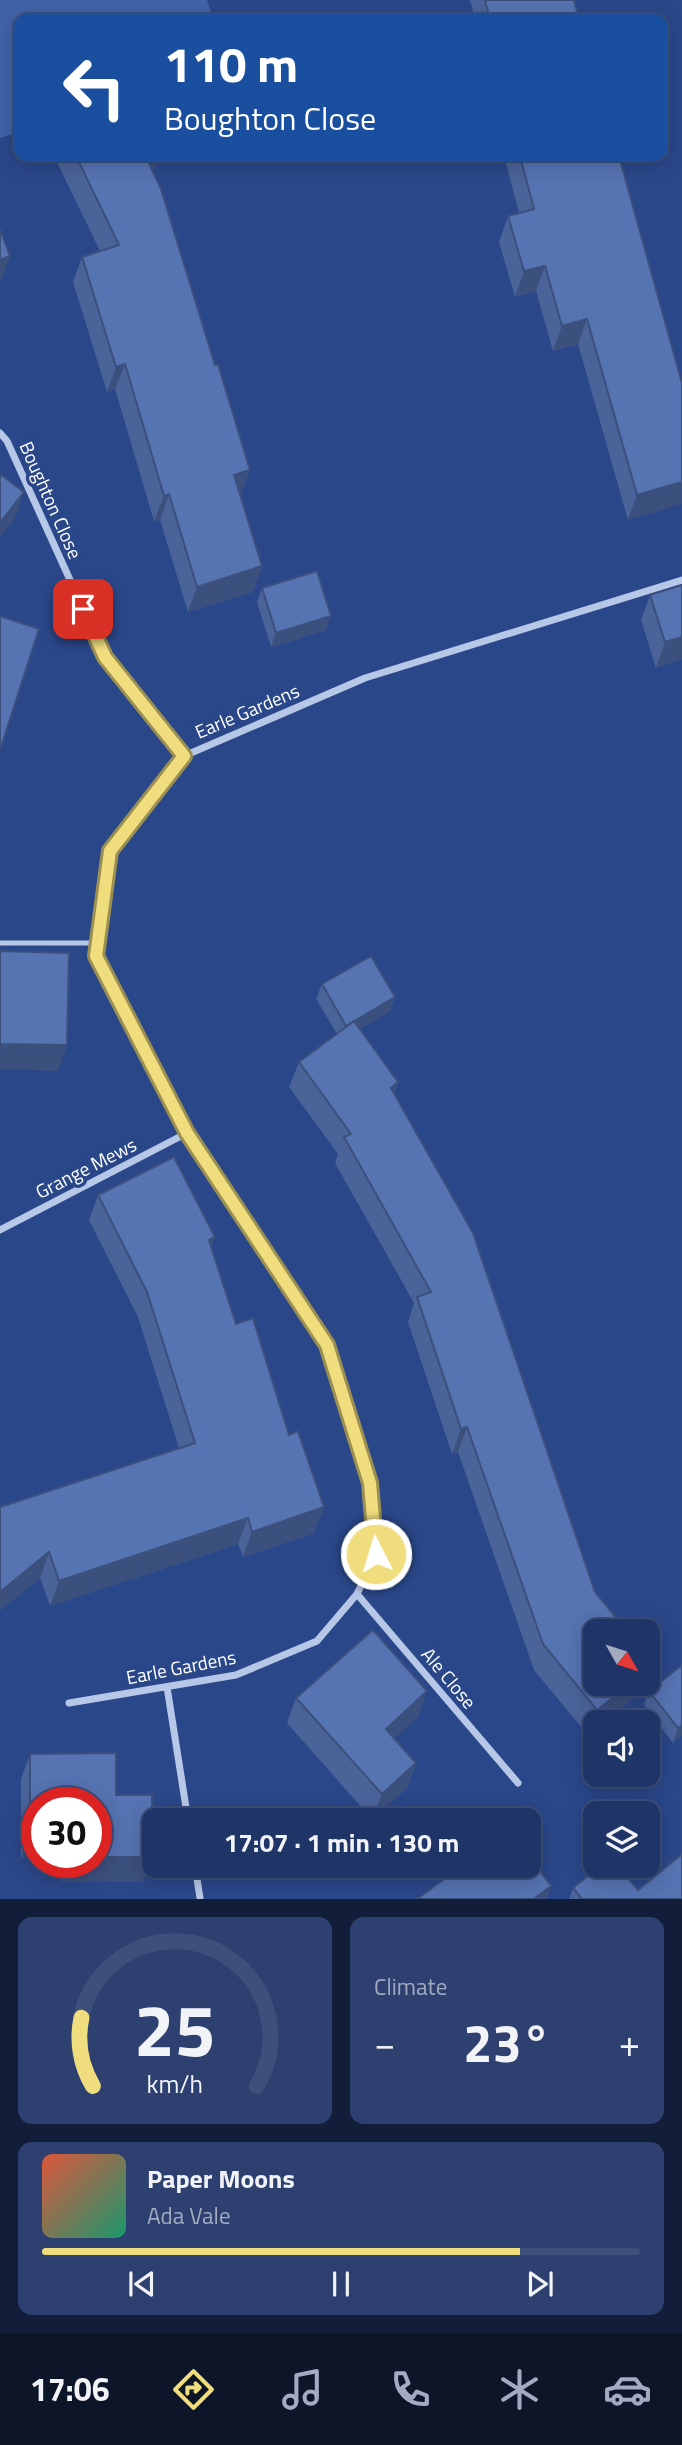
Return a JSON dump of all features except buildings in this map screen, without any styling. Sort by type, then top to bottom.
[{"type":"street","name":"Boughton Close","points":[[0,433],[7,441],[105,657],[184,756]]},
{"type":"street","name":"Earle Gardens","points":[[69,1703],[236,1675],[317,1641],[357,1594],[376,1554],[370,1483],[327,1345],[187,1133],[96,956],[110,851],[184,756],[365,678],[682,580]]},
{"type":"street","name":"Grange Mews","points":[[0,1230],[187,1133]]},
{"type":"street","name":"Ale Close","points":[[357,1594],[518,1783]]},
{"type":"street","points":[[167,1687],[186,1808]]},
{"type":"street","points":[[197,1878],[200,1898]]},
{"type":"lane","points":[[0,943],[98,943]]},
{"type":"shaded area","points":[[0,0],[207,0],[211,14],[14,14],[14,134],[0,138]]},
{"type":"route","points":[[83,609],[105,657],[184,756],[110,851],[96,956],[187,1133],[327,1345],[370,1483],[376,1554]]}]
